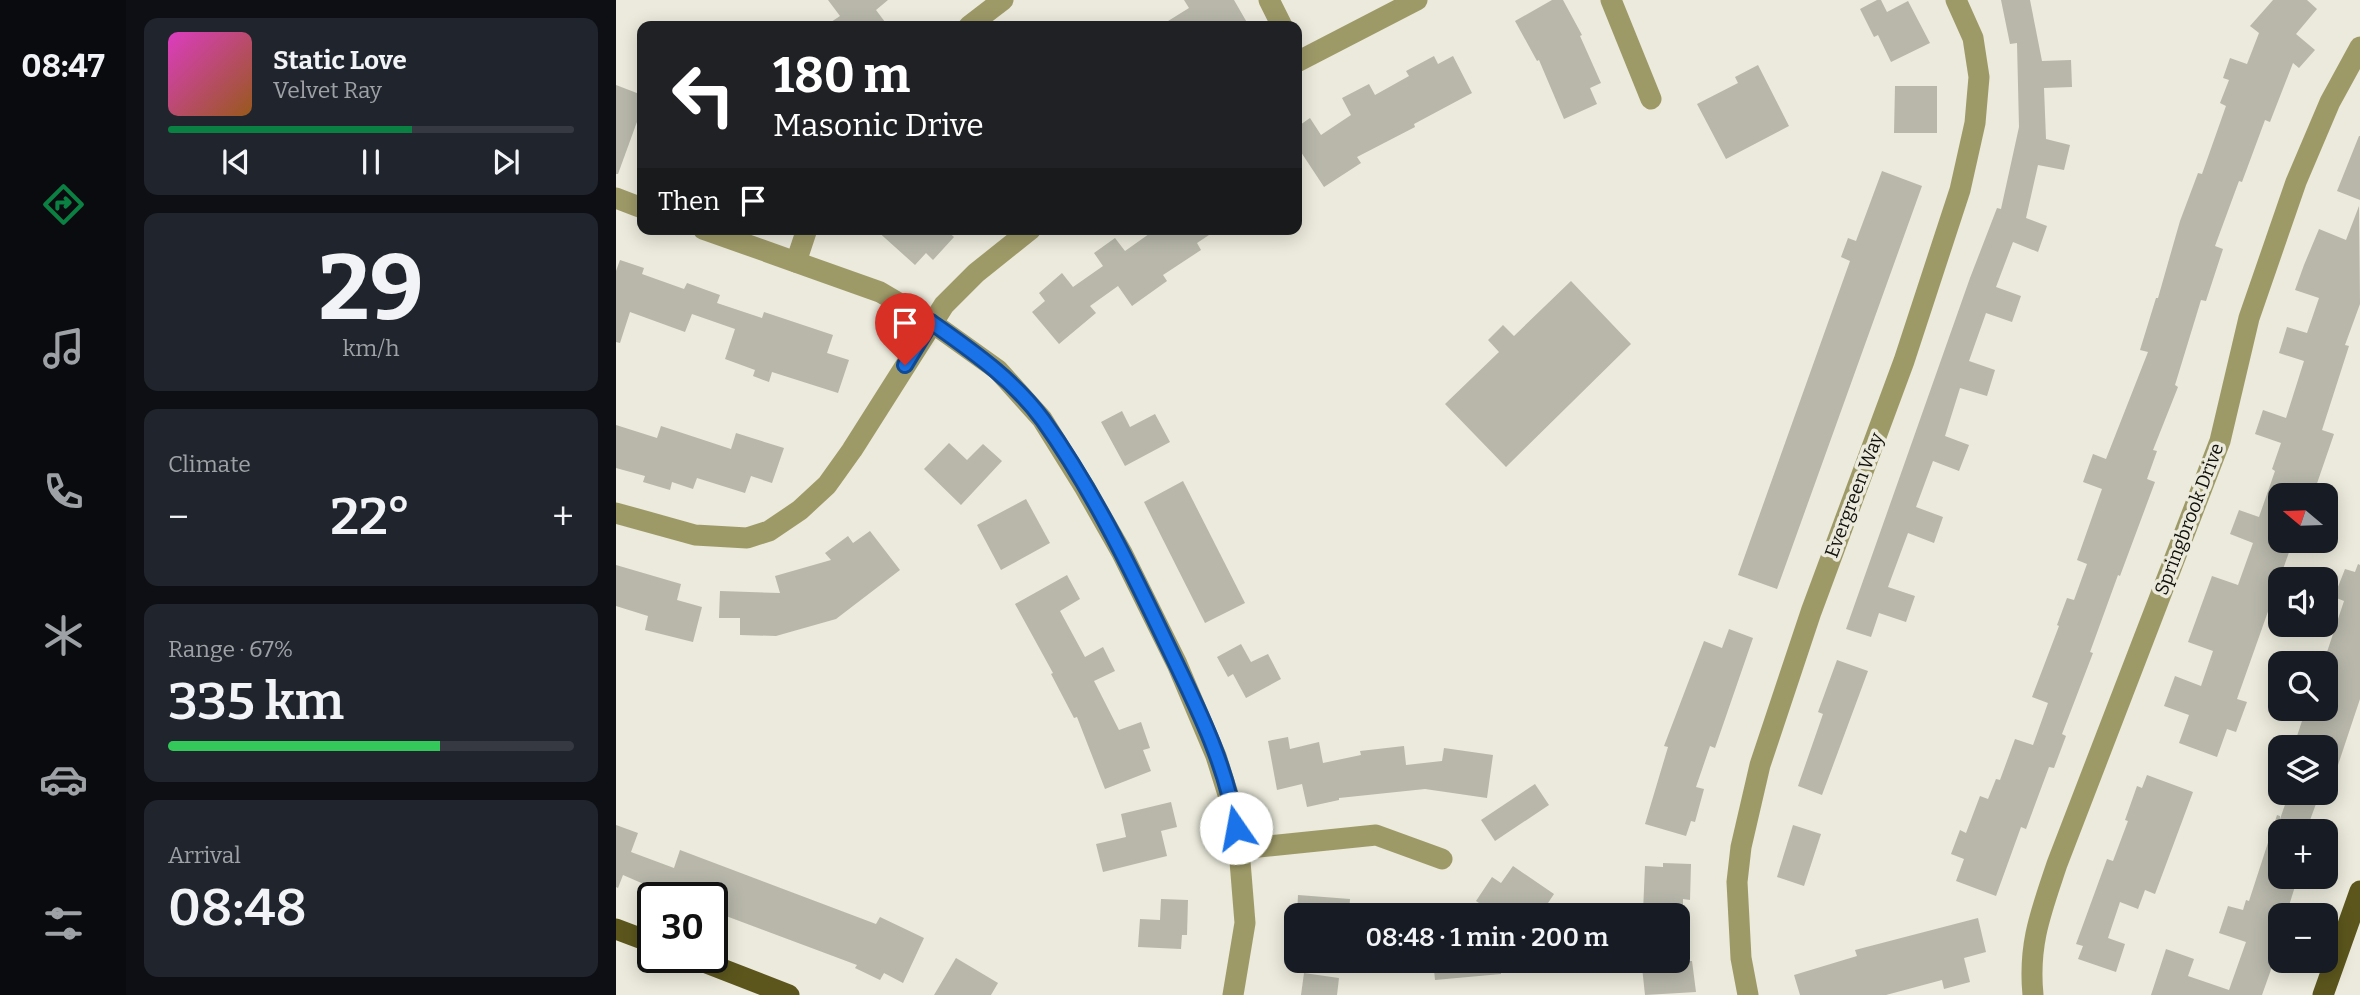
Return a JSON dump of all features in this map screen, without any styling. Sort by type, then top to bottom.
[{"type":"main road","points":[[2323,995],[2360,891]]},
{"type":"main road","points":[[616,929],[637,937]]},
{"type":"main road","points":[[728,971],[789,995]]},
{"type":"street","points":[[976,21],[1003,0]]},
{"type":"street","points":[[1269,0],[1280,21]]},
{"type":"street","points":[[1302,57],[1417,0]]},
{"type":"street","points":[[1611,0],[1651,99]]},
{"type":"street","name":"Evergreen Way","points":[[1748,995],[1741,958],[1737,882],[1741,847],[1760,765],[1811,612],[1904,361],[1960,190],[1975,123],[1979,77],[1973,38],[1956,0]]},
{"type":"street","name":"Springbrook Drive","points":[[2034,995],[2031,968],[2037,923],[2057,864],[2220,441],[2249,318],[2296,183],[2330,102],[2360,47]]},
{"type":"street","points":[[616,198],[637,206]]},
{"type":"street","points":[[720,235],[880,292],[931,322],[998,370],[1042,419],[1122,553],[1212,744],[1233,807],[1245,923],[1233,995]]},
{"type":"street","points":[[796,262],[805,235]]},
{"type":"street","points":[[616,513],[695,535],[747,538],[769,531],[800,510],[827,485],[852,450],[944,304],[976,273],[1024,235]]},
{"type":"street","points":[[1239,849],[1376,835],[1442,859]]},
{"type":"building","points":[[828,0],[888,0],[876,10],[884,21],[832,21],[840,16]]},
{"type":"building","points":[[1184,0],[1234,0],[1246,21],[1168,21],[1189,8]]},
{"type":"building","points":[[1552,0],[1563,0],[1582,35],[1580,36],[1601,83],[1590,88],[1597,104],[1564,119],[1539,60],[1537,61],[1515,21]]},
{"type":"building","points":[[1881,0],[1887,12],[1908,1],[1930,43],[1891,62],[1878,35],[1874,37],[1860,9]]},
{"type":"building","points":[[2001,0],[2030,0],[2042,61],[2071,60],[2072,87],[2044,88],[2046,139],[2070,145],[2064,170],[2038,165],[2026,218],[2047,226],[2038,252],[2013,242],[1996,287],[2021,296],[2012,322],[1986,313],[1969,361],[1995,370],[1987,396],[1960,388],[1945,436],[1969,445],[1959,471],[1933,461],[1916,507],[1943,517],[1934,543],[1908,533],[1888,587],[1915,596],[1906,622],[1879,613],[1871,637],[1846,629],[1970,278],[1997,208],[2001,209],[2019,127],[2017,43],[2010,44]]},
{"type":"building","points":[[2273,0],[2307,0],[2317,9],[2296,34],[2315,50],[2299,68],[2293,63],[2270,122],[2265,120],[2242,182],[2239,181],[2215,246],[2223,249],[2206,301],[2201,300],[2175,385],[2178,387],[2153,450],[2157,451],[2147,479],[2155,482],[2090,652],[2093,653],[2062,734],[2066,736],[2054,768],[2049,767],[2026,829],[2021,827],[1996,896],[1956,881],[1964,859],[1951,854],[1960,830],[1966,833],[1980,796],[1988,799],[1996,779],[2000,780],[2015,739],[2033,745],[2048,703],[2032,697],[2067,598],[2074,600],[2087,564],[2077,560],[2102,489],[2083,482],[2093,454],[2106,459],[2148,352],[2140,350],[2180,221],[2198,173],[2202,174],[2226,106],[2220,103],[2229,80],[2223,78],[2230,58],[2247,64],[2259,33],[2250,26]]},
{"type":"building","points":[[1434,56],[1438,64],[1453,56],[1472,93],[1357,157],[1361,163],[1324,187],[1302,154],[1302,124],[1310,118],[1321,135],[1351,115],[1342,98],[1369,84],[1375,95],[1409,76],[1406,71]]},
{"type":"building","points":[[1758,65],[1789,126],[1726,159],[1697,104],[1738,83],[1735,77]]},
{"type":"building","points":[[616,85],[637,93],[637,122],[616,174]]},
{"type":"building","points":[[1895,86],[1937,86],[1937,133],[1894,133]]},
{"type":"building","points":[[2360,136],[2360,200],[2337,191]]},
{"type":"building","points":[[1882,171],[1922,186],[1777,589],[1738,575],[1850,261],[1841,257],[1848,238],[1856,241]]},
{"type":"building","points":[[2359,206],[2360,304],[2345,345],[2349,346],[2322,430],[2334,434],[2317,483],[2271,483],[2275,471],[2272,469],[2281,443],[2255,434],[2263,410],[2286,418],[2304,361],[2279,353],[2287,327],[2307,333],[2319,298],[2295,290],[2319,229],[2346,240]]},
{"type":"building","points":[[882,235],[954,237],[933,260],[926,253],[915,265]]},
{"type":"building","points":[[1148,235],[1209,235],[1197,243],[1201,250],[1163,275],[1167,281],[1132,306],[1118,286],[1090,306],[1096,313],[1059,344],[1032,312],[1045,301],[1039,293],[1062,273],[1073,287],[1103,266],[1094,253],[1115,238],[1125,251]]},
{"type":"building","points":[[620,260],[644,268],[642,274],[684,289],[687,283],[720,295],[717,303],[762,318],[764,312],[833,335],[827,353],[849,360],[838,393],[772,372],[769,382],[753,376],[755,370],[725,359],[735,329],[692,314],[685,332],[630,312],[620,343],[616,342],[616,271]]},
{"type":"building","points":[[1571,281],[1631,344],[1506,467],[1445,404],[1499,352],[1488,340],[1503,325],[1514,336]]},
{"type":"building","points":[[1122,411],[1130,427],[1155,414],[1170,442],[1125,466],[1101,422]]},
{"type":"building","points":[[616,425],[657,438],[661,426],[731,449],[736,433],[784,448],[772,483],[751,476],[745,493],[697,478],[693,489],[672,482],[670,490],[643,482],[645,476],[616,468]]},
{"type":"building","points":[[949,443],[967,460],[983,444],[1002,461],[961,505],[924,469]]},
{"type":"building","points":[[1183,481],[1245,603],[1205,623],[1144,502]]},
{"type":"building","points":[[2268,491],[2268,553],[2289,553],[2284,567],[2268,567],[2268,612],[2237,699],[2247,702],[2236,732],[2227,729],[2217,757],[2179,743],[2189,715],[2164,706],[2175,676],[2201,686],[2213,651],[2188,642],[2212,576],[2238,585],[2253,543],[2230,534],[2239,510],[2259,517]]},
{"type":"building","points":[[1026,499],[1050,543],[1001,570],[977,525]]},
{"type":"building","points":[[870,531],[900,570],[836,619],[776,636],[740,635],[740,618],[719,618],[720,591],[780,593],[775,576],[831,560],[825,553],[848,536],[853,543]]},
{"type":"building","points":[[2358,564],[2360,565],[2360,699],[2338,765],[2338,735],[2297,735],[2302,721],[2338,721],[2338,651],[2327,651],[2332,637],[2338,637],[2338,619],[2344,601],[2338,599],[2338,587],[2345,569],[2355,572]]},
{"type":"building","points":[[616,565],[681,584],[677,600],[702,607],[693,642],[645,630],[648,616],[616,606]]},
{"type":"building","points":[[1067,575],[1080,599],[1060,611],[1085,657],[1103,647],[1115,671],[1094,681],[1119,730],[1141,722],[1150,748],[1143,750],[1151,771],[1105,789],[1077,717],[1074,718],[1015,604]]},
{"type":"building","points":[[1729,629],[1753,638],[1715,748],[1710,746],[1696,787],[1704,789],[1695,822],[1691,821],[1686,836],[1645,824],[1668,747],[1664,746],[1704,641],[1722,648]]},
{"type":"building","points":[[1241,644],[1251,662],[1268,654],[1281,679],[1246,698],[1233,674],[1228,677],[1217,657]]},
{"type":"building","points":[[1837,660],[1868,671],[1822,795],[1798,786],[1823,714],[1818,712]]},
{"type":"building","points":[[1288,737],[1290,749],[1319,742],[1323,763],[1361,755],[1360,751],[1404,746],[1406,765],[1442,761],[1444,748],[1493,755],[1487,798],[1425,789],[1339,798],[1307,807],[1302,784],[1277,790],[1268,741]]},
{"type":"building","points":[[2147,775],[2193,792],[2155,894],[2145,890],[2138,909],[2120,902],[2108,938],[2125,944],[2116,972],[2078,959],[2083,946],[2076,944],[2107,859],[2113,861],[2137,786],[2142,788]]},
{"type":"building","points":[[1535,784],[1549,805],[1495,841],[1481,820]]},
{"type":"building","points":[[1171,802],[1177,827],[1161,831],[1167,856],[1103,872],[1096,844],[1126,837],[1121,814]]},
{"type":"building","points":[[2285,805],[2316,805],[2310,819],[2280,819]]},
{"type":"building","points":[[616,825],[638,833],[631,852],[674,868],[680,850],[876,924],[880,917],[924,938],[903,983],[884,973],[880,980],[855,968],[857,965],[728,917],[728,882],[639,882],[623,875],[618,888]]},
{"type":"building","points":[[1793,825],[1821,834],[1804,886],[1777,877]]},
{"type":"building","points":[[2268,843],[2268,889],[2294,889],[2290,903],[2268,903],[2270,973],[2262,995],[2151,995],[2166,949],[2194,959],[2188,976],[2229,990],[2246,942],[2219,933],[2228,906],[2243,910],[2246,900],[2249,901]]},
{"type":"building","points":[[1663,863],[1691,864],[1690,900],[1683,899],[1683,903],[1643,903],[1645,866],[1663,867]]},
{"type":"building","points":[[1513,866],[1554,894],[1548,903],[1476,901],[1492,877],[1501,883]]},
{"type":"building","points":[[1298,895],[1350,899],[1350,903],[1298,903]]},
{"type":"building","points":[[1161,899],[1188,900],[1187,935],[1182,935],[1181,949],[1138,947],[1140,919],[1160,920]]},
{"type":"building","points":[[1978,918],[1986,952],[1964,958],[1970,982],[1944,989],[1942,980],[1886,995],[1800,995],[1794,975],[1857,956],[1855,950]]},
{"type":"building","points":[[956,958],[998,983],[991,995],[934,995]]},
{"type":"building","points":[[1692,961],[1696,992],[1645,995],[1643,973],[1690,973]]},
{"type":"building","points":[[1304,973],[1339,978],[1337,995],[1301,995]]},
{"type":"building","points":[[1434,973],[1501,973],[1501,974],[1435,980]]},
{"type":"route","points":[[905,365],[931,322],[998,370],[1042,419],[1122,553],[1177,664],[1216,756],[1233,807],[1236,828]]}]
